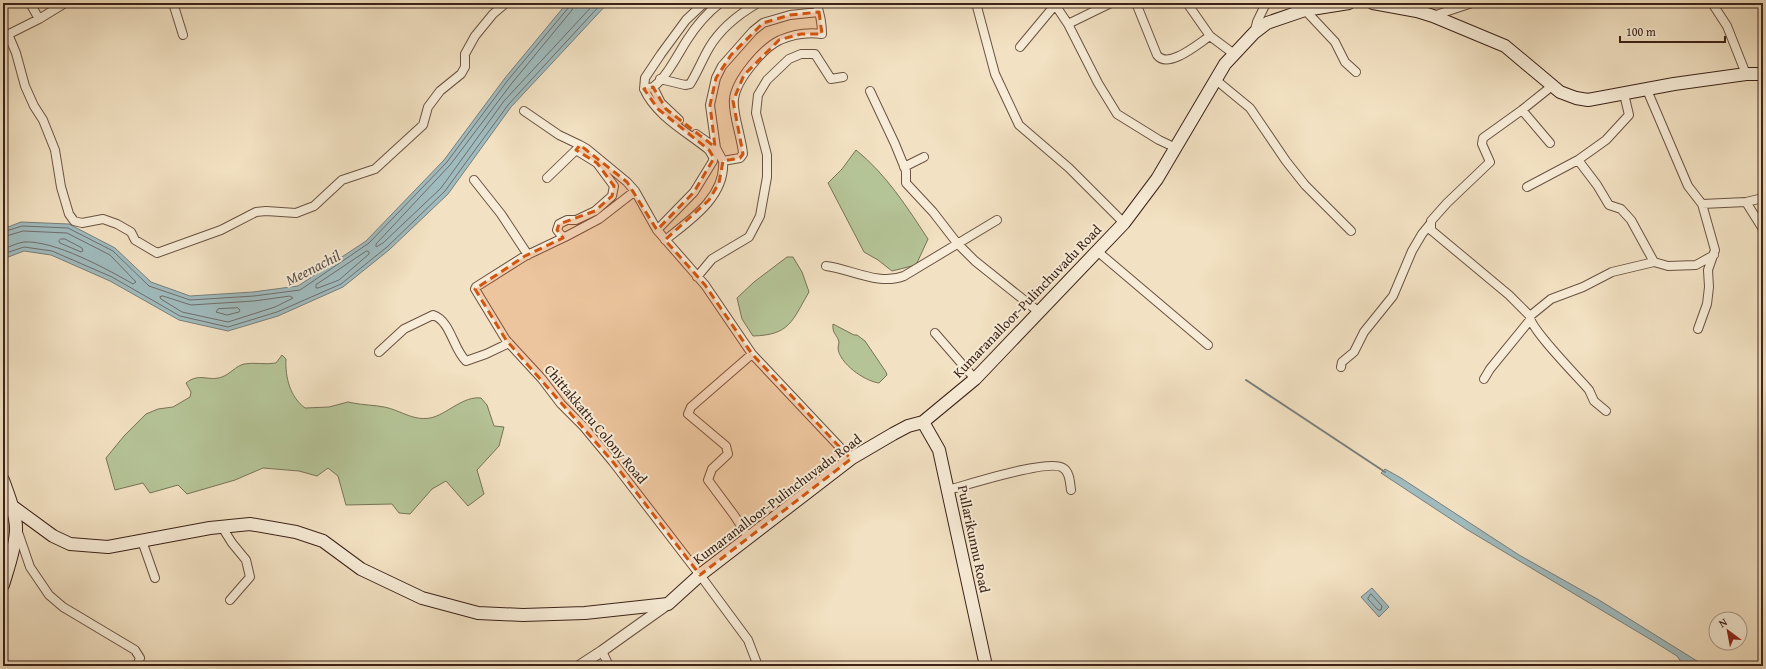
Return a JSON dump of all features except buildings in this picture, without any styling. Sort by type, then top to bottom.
[{"type":"main road","name":"Kumaranalloor-Pulinchuvadu Road","points":[[668,604],[700,576],[851,459],[908,426],[923,422],[975,380],[1124,223],[1157,179],[1225,64],[1254,33],[1267,23],[1305,10],[1349,3]]},
{"type":"main road","points":[[1373,3],[1416,11],[1433,16],[1505,46],[1560,92],[1576,98],[1588,100],[1674,84],[1746,74],[1763,74]]},
{"type":"main road","name":"Pullarikunnu Road","points":[[923,422],[939,450],[986,666]]},
{"type":"main road","points":[[3,480],[12,506],[17,530],[14,547],[3,585]]},
{"type":"main road","points":[[12,506],[53,536],[70,544],[108,547],[222,527],[250,524],[296,532],[323,541],[362,569],[422,598],[478,613],[523,615],[585,613],[668,604]]},
{"type":"street","points":[[30,3],[39,19]]},
{"type":"street","points":[[65,3],[39,19],[6,35],[16,53],[24,86],[43,120],[55,150],[61,187],[69,214],[74,221],[82,223],[103,219],[116,224],[131,232],[136,240],[156,253],[221,230],[256,212],[266,211],[296,213],[302,211],[314,206],[342,180],[374,169],[423,126],[428,107],[440,91],[461,74],[465,67],[465,54],[475,36],[493,14],[506,3]]},
{"type":"street","points":[[173,3],[183,35]]},
{"type":"street","points":[[657,230],[694,192],[713,161],[713,157],[709,150],[658,110],[648,96],[648,88],[645,78],[660,54],[686,20],[704,3]]},
{"type":"street","points":[[648,88],[660,79],[671,67],[698,24],[708,12],[720,3]]},
{"type":"street","points":[[660,79],[685,85],[690,84],[716,38],[739,15],[758,3]]},
{"type":"street","points":[[723,161],[740,158],[743,154],[733,101],[738,85],[758,58],[779,40],[801,34],[822,34],[819,12],[816,3]]},
{"type":"street","points":[[976,3],[995,74],[1019,125],[1069,168],[1124,223]]},
{"type":"street","points":[[1068,24],[1094,7],[1111,3]]},
{"type":"street","points":[[1136,3],[1157,55],[1161,59],[1166,60],[1179,56],[1210,36]]},
{"type":"street","points":[[1187,3],[1210,36],[1234,54]]},
{"type":"street","points":[[1254,33],[1257,22],[1266,3]]},
{"type":"street","points":[[1433,16],[1472,3]]},
{"type":"street","points":[[1712,3],[1727,26],[1746,74]]},
{"type":"street","points":[[1020,47],[1054,4],[1068,24],[1098,83],[1117,114],[1159,140],[1176,148]]},
{"type":"street","points":[[1305,10],[1335,42],[1345,62],[1356,72]]},
{"type":"street","points":[[665,240],[696,215],[709,200],[719,183],[723,161],[716,148],[710,105],[716,78],[731,55],[753,31],[763,23],[790,15],[819,12]]},
{"type":"street","points":[[697,277],[712,259],[749,237],[760,216],[767,177],[767,155],[759,126],[756,104],[758,95],[767,80],[789,59],[808,53],[815,54],[831,79],[843,78]]},
{"type":"street","points":[[1216,80],[1250,108],[1286,161],[1305,185],[1351,231]]},
{"type":"street","points":[[1340,367],[1342,362],[1354,352],[1364,332],[1394,296],[1412,252],[1422,234],[1447,203],[1490,162],[1482,144],[1483,138],[1552,86]]},
{"type":"street","points":[[648,88],[657,96],[666,109],[689,129],[716,148]]},
{"type":"street","points":[[1647,90],[1688,186],[1702,204],[1715,250],[1708,270],[1709,287],[1707,304],[1698,329]]},
{"type":"street","points":[[870,91],[895,144],[904,168],[906,183],[933,212],[957,243],[975,261],[1040,312]]},
{"type":"street","points":[[1527,187],[1578,160],[1606,140],[1629,114],[1624,94]]},
{"type":"street","points":[[1522,110],[1550,143]]},
{"type":"street","points":[[524,111],[578,147],[597,163],[614,186],[612,196],[595,211],[576,220],[567,220],[559,224],[557,230],[565,237]]},
{"type":"street","points":[[547,178],[578,147]]},
{"type":"street","points":[[578,147],[587,149],[627,182],[635,191],[657,230],[705,285],[752,354],[851,459]]},
{"type":"street","points":[[904,168],[924,157]]},
{"type":"street","points":[[1578,160],[1597,184],[1609,206],[1621,209],[1631,220],[1654,262]]},
{"type":"street","points":[[474,180],[501,214],[528,255],[599,219],[635,191]]},
{"type":"street","points":[[1702,204],[1746,202],[1763,198]]},
{"type":"street","points":[[1746,202],[1763,229]]},
{"type":"street","points":[[826,266],[836,267],[878,278],[894,280],[904,276],[997,220]]},
{"type":"street","points":[[1431,224],[1431,230],[1503,290],[1530,318],[1537,332],[1589,390],[1594,401],[1606,411]]},
{"type":"street","points":[[1097,251],[1208,345]]},
{"type":"street","name":"Chittakkattu Colony Road","points":[[528,255],[475,288],[509,343],[613,462],[748,640],[758,666]]},
{"type":"street","points":[[1484,379],[1490,369],[1530,318],[1551,299],[1583,287],[1612,272],[1654,262],[1668,266],[1696,265],[1714,255]]},
{"type":"street","points":[[379,352],[404,329],[433,315],[439,317],[452,337],[461,356],[466,361],[509,343]]},
{"type":"street","points":[[935,333],[975,380]]},
{"type":"street","points":[[749,538],[708,480],[712,469],[728,454],[726,446],[688,414],[691,407],[752,354]]},
{"type":"street","points":[[948,490],[1030,468],[1057,464],[1065,468],[1071,490]]},
{"type":"street","points":[[222,527],[232,543],[246,560],[250,577],[230,600]]},
{"type":"street","points":[[17,530],[30,567],[49,595],[64,607],[135,650],[140,658],[137,666]]},
{"type":"street","points":[[142,540],[155,578]]},
{"type":"street","points":[[579,666],[602,652],[668,604]]},
{"type":"street","points":[[602,652],[609,666]]},
{"type":"highlighted area","points":[[819,12],[822,34],[801,34],[779,40],[744,75],[733,101],[743,154],[740,158],[723,161],[719,183],[709,200],[665,240],[705,285],[752,354],[851,459],[700,575],[613,462],[506,340],[475,289],[525,256],[563,238],[557,230],[559,224],[595,211],[612,196],[614,186],[597,163],[576,150],[580,145],[627,182],[657,230],[694,192],[714,158],[709,150],[658,109],[644,89],[653,87],[666,109],[715,147],[710,105],[716,78],[731,55],[763,23],[790,15]]},
{"type":"green space","points":[[856,150],[867,159],[886,180],[904,203],[928,239],[916,265],[892,271],[878,260],[864,252],[828,183],[842,169]]},
{"type":"green space","points":[[787,257],[793,257],[802,272],[809,292],[794,318],[782,329],[775,333],[753,336],[742,319],[737,298],[754,282]]},
{"type":"green space","points":[[833,324],[854,335],[857,335],[865,341],[887,375],[879,383],[866,379],[853,370],[843,360],[839,354],[839,342],[833,330]]},
{"type":"green space","points":[[282,355],[286,359],[286,373],[292,392],[305,408],[329,407],[348,402],[384,407],[414,417],[427,418],[440,415],[469,399],[481,398],[487,405],[494,426],[504,427],[499,446],[477,470],[484,494],[468,506],[446,481],[432,489],[410,514],[399,513],[392,504],[346,505],[338,476],[328,468],[317,476],[299,471],[263,468],[235,480],[187,494],[178,485],[150,493],[143,483],[115,490],[106,458],[124,436],[146,414],[158,409],[173,407],[190,397],[191,392],[186,383],[191,380],[196,378],[222,377],[238,366],[244,364],[276,363]]},
{"type":"water","points":[[567,3],[608,3],[511,107],[448,194],[389,250],[343,287],[278,316],[228,331],[179,320],[110,281],[51,255],[24,251],[3,259],[3,229],[21,222],[69,224],[115,248],[151,282],[190,296],[253,292],[298,286],[366,241],[444,160],[505,78]]},
{"type":"water","points":[[1385,469],[1519,555],[1599,600],[1705,666],[1684,666],[1677,656],[1466,529],[1381,473]]},
{"type":"water","points":[[1372,588],[1389,607],[1379,617],[1361,597]]},
{"type":"waterway","points":[[1246,380],[1385,472]]},
{"type":"water label","name":"Meenachil","points":[[313,268]]}]
